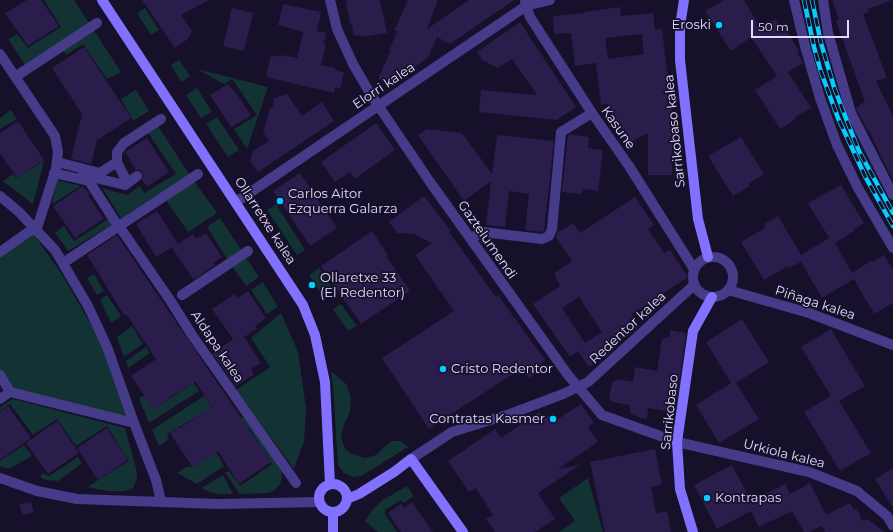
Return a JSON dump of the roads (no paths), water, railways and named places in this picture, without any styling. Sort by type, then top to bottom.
[{"type":"street","name":"Ollarretxe kalea","points":[[102,0],[303,305],[315,334],[325,382],[330,484]]},
{"type":"street","name":"Gaztelumendi","points":[[330,0],[337,29],[353,64],[379,105],[430,182],[577,388],[602,415],[677,442]]},
{"type":"street","name":"Elorri kalea","points":[[236,202],[379,105],[525,3],[550,0]]},
{"type":"street","name":"Sarrikobaso kalea","points":[[684,0],[680,26],[680,60],[698,219],[708,257]]},
{"type":"street","points":[[794,0],[820,98],[837,145],[858,188],[893,248]]},
{"type":"street","points":[[823,0],[828,33],[851,113],[893,195]]},
{"type":"street","name":"Kasune","points":[[525,3],[530,17],[592,113],[629,166],[694,269]]},
{"type":"street","points":[[15,77],[97,23]]},
{"type":"street","points":[[0,54],[56,136],[58,152],[56,168],[35,229],[0,252]]},
{"type":"street","points":[[470,238],[483,232],[542,239],[549,236],[552,229],[561,132],[592,113]]},
{"type":"street","points":[[125,178],[117,162],[117,152],[124,143],[161,119]]},
{"type":"street","points":[[56,168],[100,173],[117,162]]},
{"type":"street","points":[[56,168],[125,185],[137,176]]},
{"type":"street","name":"Aldapa kalea","points":[[56,168],[89,182],[170,300],[192,335],[296,483]]},
{"type":"street","points":[[63,263],[198,174]]},
{"type":"street","points":[[0,196],[19,212],[55,250],[101,332],[156,480],[161,501]]},
{"type":"street","points":[[182,295],[248,251]]},
{"type":"street","points":[[708,257],[722,259],[731,267],[733,277],[732,283],[728,290],[719,296],[712,297],[704,295],[699,292],[694,285],[692,276],[694,269],[702,260],[708,257]]},
{"type":"street","name":"Redentor kalea","points":[[411,459],[452,432],[510,414],[563,394],[588,382],[694,285]]},
{"type":"street","name":"Piñaga kalea","points":[[728,290],[810,313],[893,345]]},
{"type":"street","name":"Sarrikobaso","points":[[694,532],[680,489],[677,442],[693,331],[712,297]]},
{"type":"street","points":[[0,375],[10,392],[134,423]]},
{"type":"street","points":[[0,399],[10,392]]},
{"type":"street","name":"Urkiola kalea","points":[[677,442],[809,472],[836,482],[857,491],[887,516],[893,526]]},
{"type":"street","points":[[348,499],[343,488],[337,485],[330,484],[319,493],[319,502],[323,509],[326,511],[337,512],[344,507],[348,499],[359,494],[394,472],[411,459],[463,532]]},
{"type":"street","points":[[0,478],[37,491],[78,499],[218,504],[319,502]]},
{"type":"street","points":[[333,512],[333,529]]},
{"type":"railway","points":[[804,0],[821,72],[838,118],[866,178],[893,226]]},
{"type":"railway","points":[[812,0],[821,43],[834,87],[845,116],[859,151],[893,213]]},
{"type":"place","name":"Eroski","points":[[719,25]]},
{"type":"place","name":"Carlos Aitor Ezquerra Galarza","points":[[280,201]]},
{"type":"place","name":"Ollaretxe 33 (El Redentor)","points":[[312,285]]},
{"type":"place","name":"Cristo Redentor","points":[[443,369]]},
{"type":"place","name":"Contratas Kasmer","points":[[553,419]]},
{"type":"place","name":"Kontrapas","points":[[707,498]]}]
